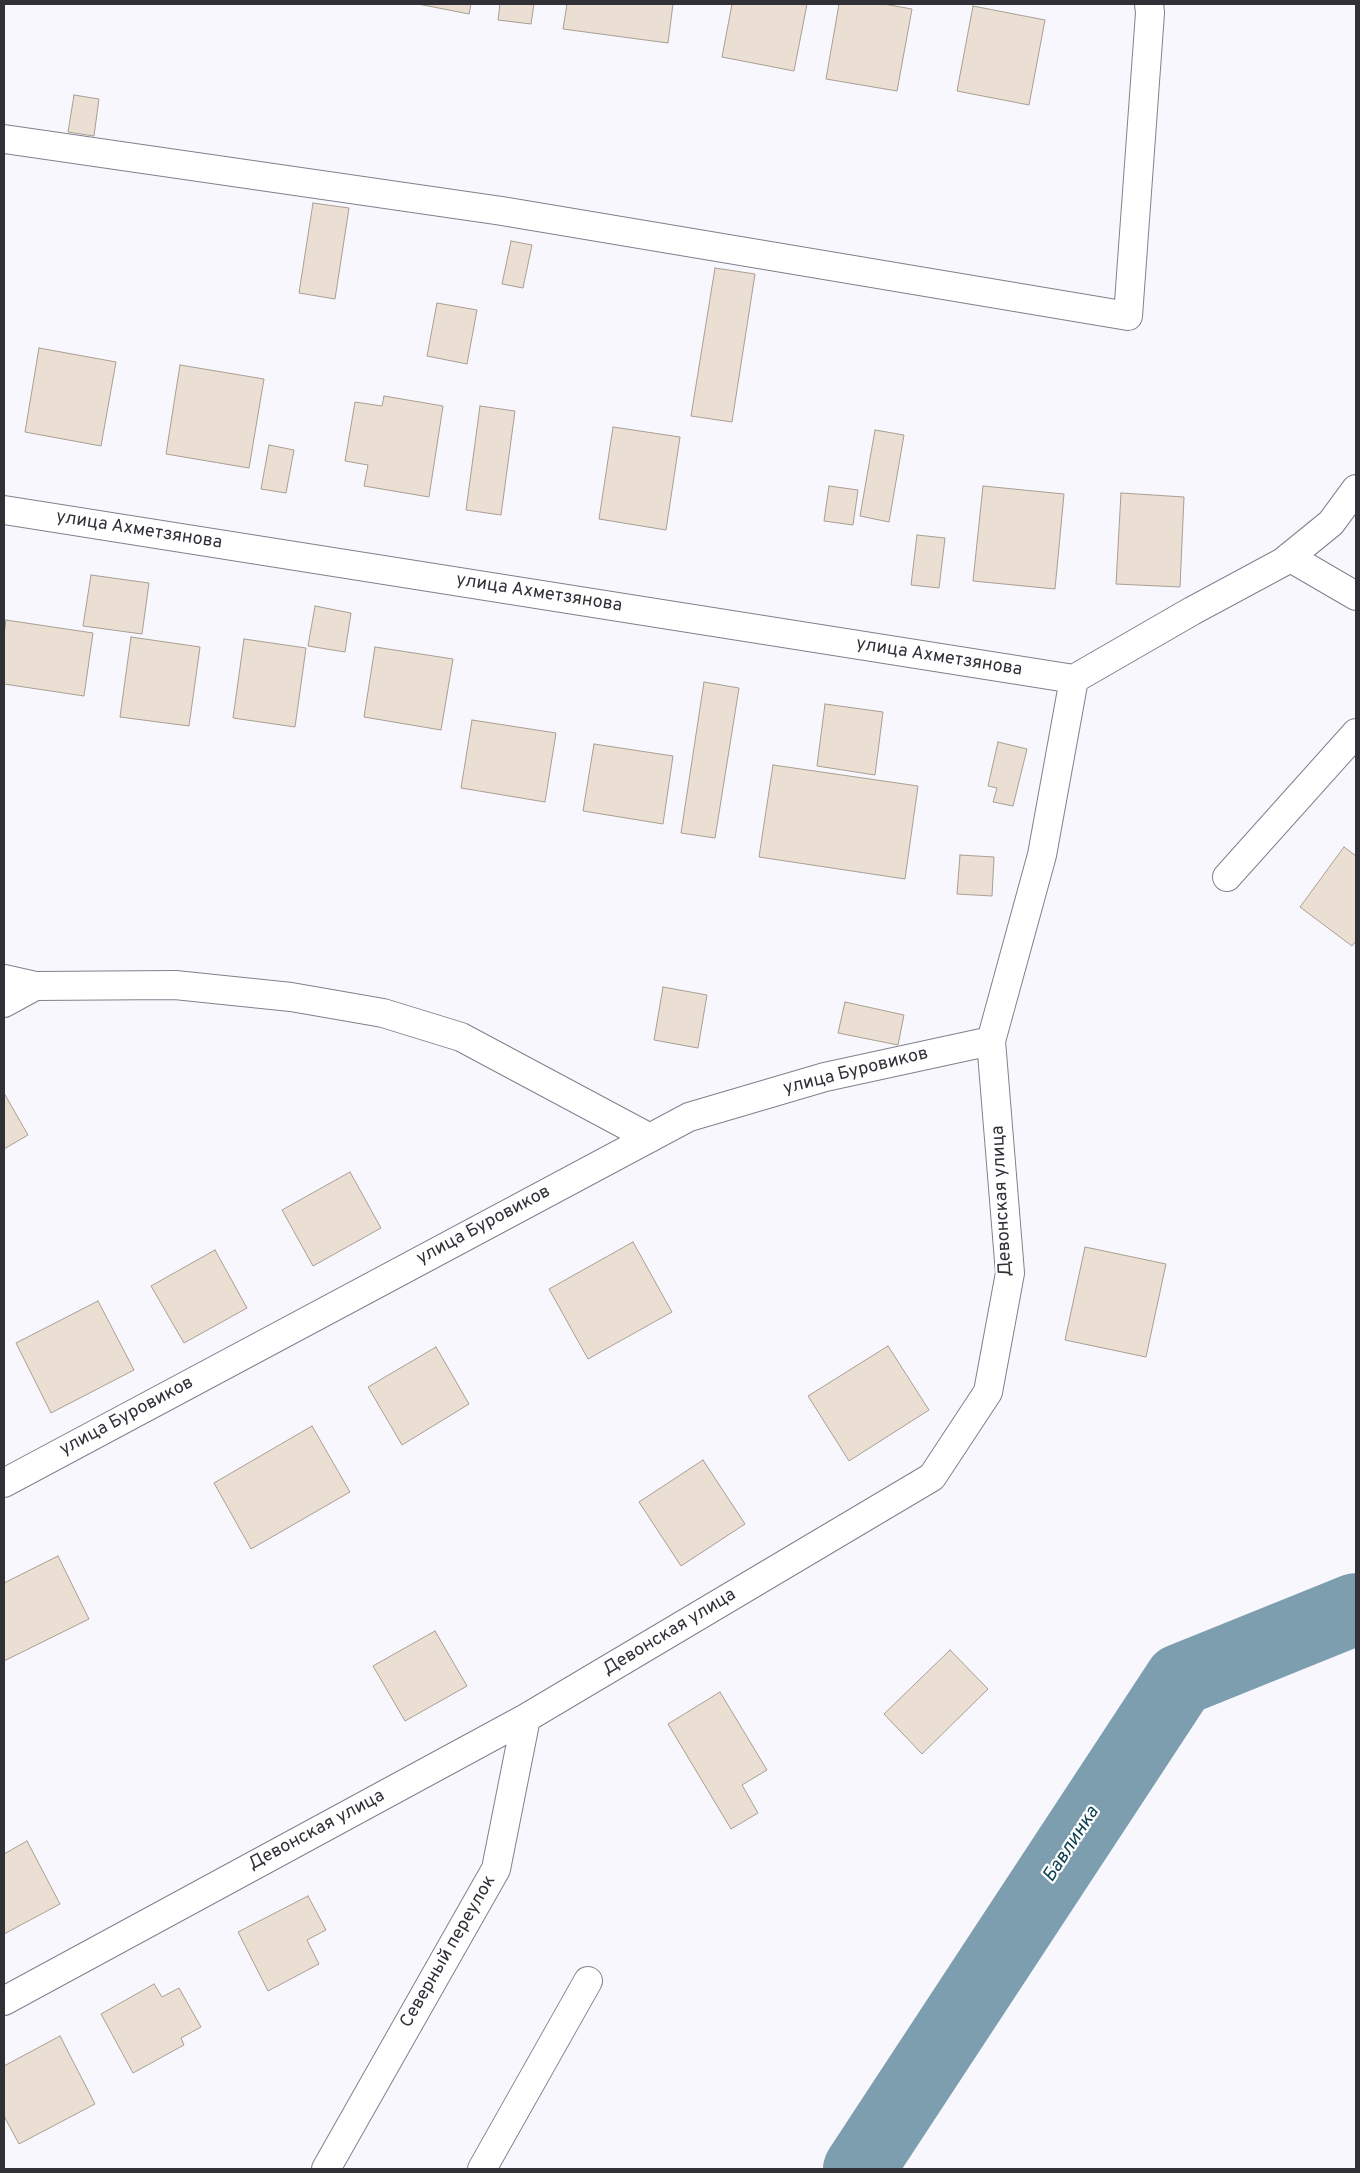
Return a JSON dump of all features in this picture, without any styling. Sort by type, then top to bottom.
[{"type":"street","points":[[4,140],[502,211],[1128,316],[1150,13],[1149,4]]},
{"type":"street","points":[[991,1041],[1042,855],[1074,679],[1289,556],[1331,523],[1356,489]]},
{"type":"street","name":"улица Ахметзянова","points":[[4,510],[1074,679]]},
{"type":"street","points":[[1289,556],[1356,596]]},
{"type":"street","points":[[1227,877],[1356,733]]},
{"type":"street","points":[[4,979],[35,986],[175,985],[291,997],[383,1013],[461,1037],[650,1138]]},
{"type":"street","points":[[4,1003],[35,986]]},
{"type":"street","name":"улица Буровиков","points":[[4,1483],[690,1117],[825,1076],[991,1041]]},
{"type":"street","name":"Девонская улица","points":[[4,2001],[526,1718],[932,1477],[988,1392],[1010,1273],[991,1041]]},
{"type":"street","name":"Северный переулок","points":[[326,2169],[496,1869],[526,1718]]},
{"type":"street","points":[[482,2169],[588,1981]]},
{"type":"building","points":[[418,4],[471,4],[469,14]]},
{"type":"building","points":[[500,4],[534,4],[531,24],[498,20]]},
{"type":"building","points":[[567,4],[673,4],[668,43],[563,29]]},
{"type":"building","points":[[732,4],[807,4],[794,71],[722,57]]},
{"type":"building","points":[[839,4],[884,4],[912,9],[897,91],[826,79]]},
{"type":"building","points":[[973,6],[1045,20],[1029,105],[957,91]]},
{"type":"building","points":[[74,95],[99,99],[94,136],[68,132]]},
{"type":"building","points":[[313,203],[349,208],[335,299],[299,293]]},
{"type":"building","points":[[511,241],[532,245],[523,288],[502,284]]},
{"type":"building","points":[[715,268],[755,274],[732,422],[691,416]]},
{"type":"building","points":[[437,303],[477,310],[467,364],[427,356]]},
{"type":"building","points":[[39,348],[116,362],[101,446],[25,432]]},
{"type":"building","points":[[180,365],[264,379],[249,468],[166,454]]},
{"type":"building","points":[[384,396],[443,406],[429,497],[364,486],[368,465],[345,461],[355,402],[382,406]]},
{"type":"building","points":[[480,406],[515,411],[501,515],[466,510]]},
{"type":"building","points":[[613,427],[680,437],[666,530],[599,519]]},
{"type":"building","points":[[875,430],[904,435],[889,522],[860,516]]},
{"type":"building","points":[[269,445],[294,450],[286,493],[261,489]]},
{"type":"building","points":[[829,486],[858,490],[853,525],[824,521]]},
{"type":"building","points":[[983,486],[1064,494],[1055,589],[973,581]]},
{"type":"building","points":[[1121,493],[1184,497],[1180,587],[1116,584]]},
{"type":"building","points":[[917,535],[945,538],[939,588],[911,585]]},
{"type":"building","points":[[91,575],[149,583],[142,634],[83,626]]},
{"type":"building","points":[[315,606],[351,613],[345,652],[308,646]]},
{"type":"building","points":[[6,620],[93,633],[84,696],[4,684],[4,634]]},
{"type":"building","points":[[131,637],[200,647],[189,726],[120,717]]},
{"type":"building","points":[[244,639],[306,648],[295,727],[233,718]]},
{"type":"building","points":[[375,647],[453,659],[441,730],[364,717]]},
{"type":"building","points":[[704,682],[739,688],[715,838],[681,833]]},
{"type":"building","points":[[825,704],[883,712],[875,775],[817,766]]},
{"type":"building","points":[[472,720],[556,733],[545,802],[461,788]]},
{"type":"building","points":[[998,742],[1027,749],[1013,806],[993,802],[997,788],[988,786]]},
{"type":"building","points":[[594,744],[673,756],[663,824],[583,811]]},
{"type":"building","points":[[773,765],[918,786],[905,879],[759,857]]},
{"type":"building","points":[[1344,847],[1356,856],[1356,941],[1352,946],[1300,907]]},
{"type":"building","points":[[960,855],[994,857],[992,896],[957,894]]},
{"type":"building","points":[[663,987],[707,995],[698,1048],[654,1040]]},
{"type":"building","points":[[845,1002],[904,1015],[898,1045],[838,1033]]},
{"type":"building","points":[[4,1093],[28,1135],[4,1149]]},
{"type":"building","points":[[350,1172],[381,1228],[313,1266],[282,1210]]},
{"type":"building","points":[[633,1242],[672,1312],[588,1359],[549,1289]]},
{"type":"building","points":[[1085,1247],[1166,1264],[1146,1357],[1065,1340]]},
{"type":"building","points":[[215,1250],[247,1308],[184,1343],[151,1286]]},
{"type":"building","points":[[98,1301],[134,1370],[51,1413],[16,1343]]},
{"type":"building","points":[[888,1346],[929,1410],[849,1461],[808,1396]]},
{"type":"building","points":[[436,1347],[469,1404],[402,1445],[368,1387]]},
{"type":"building","points":[[312,1426],[350,1492],[251,1549],[214,1483]]},
{"type":"building","points":[[703,1460],[745,1524],[681,1566],[639,1502]]},
{"type":"building","points":[[58,1556],[89,1619],[4,1661],[4,1583]]},
{"type":"building","points":[[435,1631],[467,1686],[405,1721],[373,1666]]},
{"type":"building","points":[[950,1650],[988,1689],[922,1754],[884,1714]]},
{"type":"building","points":[[720,1692],[767,1770],[742,1785],[758,1813],[731,1829],[668,1724]]},
{"type":"building","points":[[27,1841],[60,1904],[4,1934],[4,1854]]},
{"type":"building","points":[[308,1896],[326,1930],[307,1940],[319,1964],[268,1991],[238,1932]]},
{"type":"building","points":[[154,1984],[162,1997],[179,1988],[201,2027],[181,2038],[184,2045],[133,2073],[101,2014]]},
{"type":"building","points":[[60,2036],[95,2104],[19,2144],[4,2116],[4,2066]]},
{"type":"waterway","name":"Бавлинка","points":[[859,2169],[1180,1680],[1356,1609]]}]
